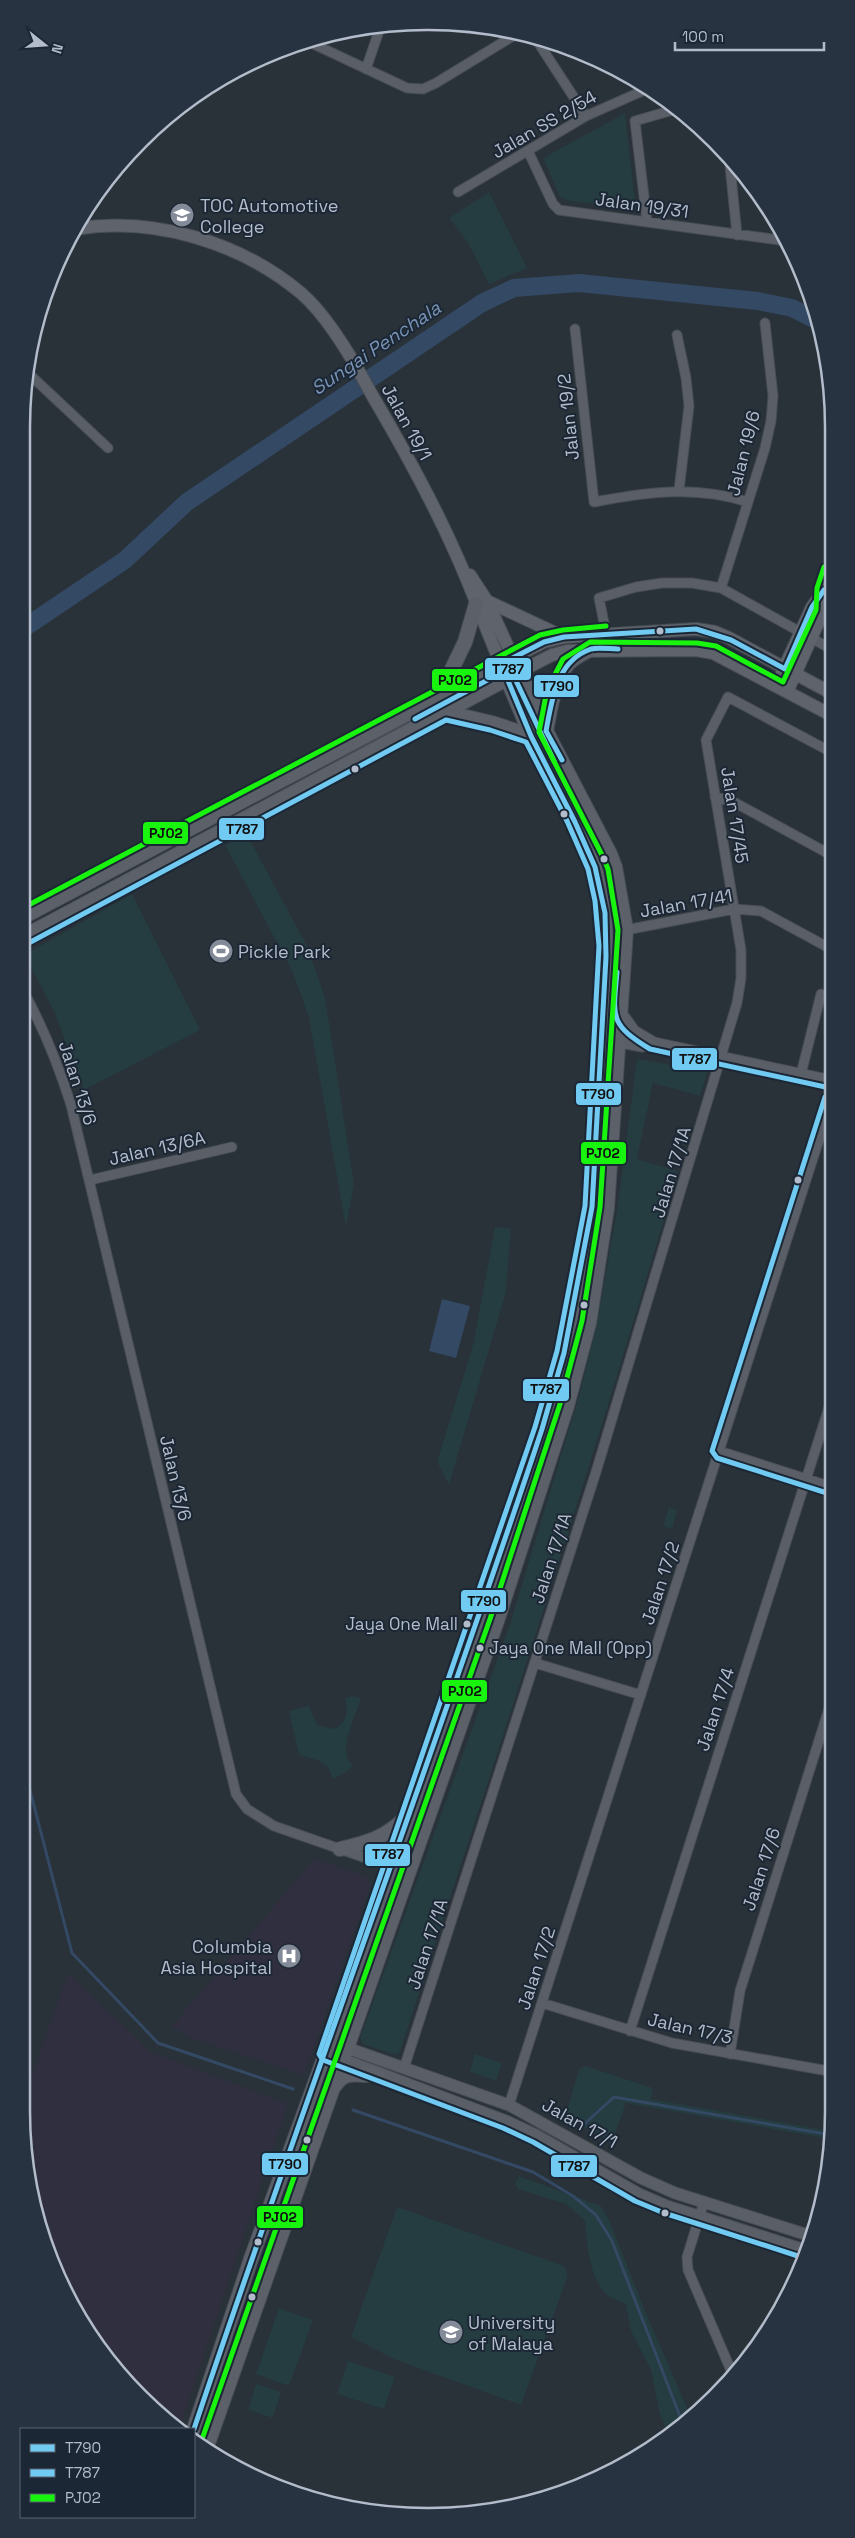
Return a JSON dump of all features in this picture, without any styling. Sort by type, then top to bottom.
[{"type":"main road","name":"Jalan 19/1","points":[[84,228],[158,227],[230,250],[278,276],[302,294],[338,337],[378,404],[481,603],[507,661]]},
{"type":"main road","points":[[782,689],[808,636],[812,607],[825,587]]},
{"type":"main road","points":[[438,698],[481,603],[564,637]]},
{"type":"main road","points":[[30,913],[544,642],[564,637],[606,633],[696,629],[715,632],[825,690]]},
{"type":"main road","points":[[546,731],[554,692],[563,670],[568,664],[591,649]]},
{"type":"main road","points":[[30,933],[552,655],[567,651],[591,649],[696,650],[713,653],[825,712]]},
{"type":"main road","points":[[195,2428],[251,2259],[328,2048],[504,1544],[542,1429],[564,1353],[578,1291],[592,1207],[607,934],[605,912],[595,866],[531,736],[507,661]]},
{"type":"main road","points":[[208,2442],[344,2053],[409,1874],[542,1485],[567,1406],[589,1323],[607,1208],[626,930],[615,867],[610,854],[546,731],[513,676]]},
{"type":"main road","points":[[445,712],[492,722],[531,736]]},
{"type":"main road","points":[[340,1849],[364,1845],[387,1834],[410,1813]]},
{"type":"main road","points":[[330,2094],[338,2080],[353,2073],[377,2074]]},
{"type":"street","points":[[366,69],[378,33]]},
{"type":"street","points":[[319,46],[407,88],[423,88],[436,83],[508,39]]},
{"type":"street","points":[[541,47],[586,116]]},
{"type":"street","name":"Jalan SS 2/54","points":[[458,192],[586,116],[640,92]]},
{"type":"street","points":[[647,222],[635,120],[668,111]]},
{"type":"street","name":"Jalan 19/31","points":[[528,150],[553,204],[559,210],[778,240]]},
{"type":"street","points":[[730,171],[737,234]]},
{"type":"street","name":"Jalan 19/6","points":[[721,588],[771,421],[773,396],[766,323]]},
{"type":"street","name":"Jalan 19/2","points":[[575,329],[594,502],[679,490]]},
{"type":"street","points":[[677,335],[686,378],[689,406],[679,490],[717,494],[748,502]]},
{"type":"street","points":[[33,378],[108,448]]},
{"type":"street","points":[[606,633],[599,598],[662,583],[692,583],[721,588],[825,646]]},
{"type":"street","name":"Jalan 17/45","points":[[722,1056],[737,1003],[741,978],[741,950],[706,740],[728,697],[825,749]]},
{"type":"street","points":[[715,797],[732,801],[825,852]]},
{"type":"street","name":"Jalan 17/41","points":[[626,930],[734,909],[761,911],[825,946]]},
{"type":"street","points":[[801,1074],[821,994]]},
{"type":"street","name":"Jalan 13/6","points":[[30,1003],[56,1061],[71,1105],[236,1794],[247,1809],[266,1822],[409,1874]]},
{"type":"street","points":[[621,1013],[634,1031],[654,1043],[825,1079]]},
{"type":"street","points":[[603,1014],[610,1040],[642,1046],[654,1043]]},
{"type":"street","name":"Jalan 17/1A","points":[[404,2068],[624,1384],[722,1056]]},
{"type":"street","name":"Jalan 17/2","points":[[509,2105],[825,1121]]},
{"type":"street","name":"Jalan 13/6A","points":[[90,1180],[232,1148]]},
{"type":"street","name":"Jalan 17/4","points":[[630,2031],[825,1420]]},
{"type":"street","points":[[719,1451],[825,1486]]},
{"type":"street","points":[[535,1663],[641,1695]]},
{"type":"street","name":"Jalan 17/6","points":[[730,2054],[740,1991],[825,1722]]},
{"type":"street","name":"Jalan 17/3","points":[[542,2003],[672,2043],[825,2071]]},
{"type":"street","name":"Jalan 17/1","points":[[328,2048],[404,2068],[509,2105],[641,2178],[675,2193],[805,2234]]},
{"type":"street","name":"Jalan 17/1","points":[[344,2053],[373,2069],[377,2074],[506,2121],[536,2135],[639,2194],[699,2217],[800,2249]]},
{"type":"street","points":[[704,2202],[687,2257],[688,2270],[730,2368]]},
{"type":"shaded area","name":"Columbia Asia Hospital","points":[[315,1858],[367,1877],[370,1886],[304,2075],[189,2037],[172,2026]]},
{"type":"shaded area","points":[[68,1973],[151,2052],[288,2104],[182,2422],[146,2392],[112,2352],[83,2309],[60,2263],[44,2213],[33,2162],[30,2081]]},
{"type":"green space","points":[[625,113],[636,209],[570,201],[560,197],[543,158]]},
{"type":"green space","points":[[489,192],[527,268],[489,284],[468,243],[449,218]]},
{"type":"green space","points":[[246,833],[306,944],[325,997],[354,1184],[346,1228],[309,1018],[293,973],[225,845]]},
{"type":"green space","points":[[132,894],[200,1030],[84,1090],[54,1011],[30,966],[30,952]]},
{"type":"green space","points":[[637,1059],[708,1071],[700,1096],[653,1083],[637,1159],[678,1171],[646,1282],[543,1612],[400,2052],[396,2055],[363,2044],[360,2038],[510,1624],[579,1396],[596,1328],[617,1210]]},
{"type":"green space","points":[[495,1227],[511,1228],[506,1292],[449,1485],[437,1462],[473,1345]]},
{"type":"green space","points":[[669,1507],[677,1510],[672,1529],[663,1526]]},
{"type":"green space","points":[[353,1696],[361,1698],[347,1743],[346,1752],[348,1759],[353,1765],[345,1773],[332,1779],[329,1768],[321,1762],[299,1755],[289,1711],[309,1706],[317,1725],[334,1729],[342,1723],[346,1716],[345,1698]]},
{"type":"green space","points":[[475,2054],[502,2063],[496,2081],[470,2072]]},
{"type":"green space","points":[[585,2066],[653,2088],[651,2099],[824,2130],[824,2138],[626,2103],[612,2143],[565,2117],[579,2069]]},
{"type":"green space","points":[[519,2176],[601,2206],[609,2220],[643,2306],[688,2410],[666,2428],[660,2415],[651,2370],[631,2331],[626,2304],[605,2293],[592,2269],[585,2221],[566,2204],[518,2189],[515,2184]]},
{"type":"green space","points":[[397,2207],[564,2266],[568,2275],[521,2405],[396,2360],[351,2337]]},
{"type":"green space","points":[[279,2308],[313,2320],[289,2386],[256,2374]]},
{"type":"green space","points":[[348,2361],[395,2377],[384,2409],[337,2394]]},
{"type":"green space","points":[[256,2384],[281,2392],[273,2418],[248,2410]]},
{"type":"water","points":[[442,1299],[470,1306],[456,1358],[429,1351]]},
{"type":"waterway","name":"Sungai Penchala","points":[[30,624],[125,560],[187,502],[482,303],[514,288],[579,283],[758,301],[792,308],[809,316]]},
{"type":"waterway","points":[[30,1790],[72,1953],[158,2043],[293,2089]]},
{"type":"waterway","points":[[581,2127],[614,2097],[824,2134]]},
{"type":"waterway","points":[[353,2110],[533,2172],[573,2196],[596,2215],[612,2241],[680,2417]]},
{"type":"transit line","name":"PJ02","points":[[203,2438],[490,1619],[560,1404],[582,1321],[600,1207],[618,930],[608,869],[539,732],[547,690],[563,659],[590,642],[697,643],[716,646],[783,682],[816,610],[817,588],[824,567]]},
{"type":"transit line","name":"T790","points":[[194,2428],[280,2179],[457,1679],[542,1429],[564,1353],[592,1207],[606,957],[605,913],[595,867],[575,822],[531,736],[501,664],[544,642],[564,637],[696,629],[731,640],[785,669],[812,607],[824,590]]},
{"type":"transit line","name":"PJ02","points":[[30,904],[540,635],[563,630],[606,626]]},
{"type":"transit line","name":"T790","points":[[562,760],[546,731],[554,695],[563,672],[579,655],[591,649],[618,649]]},
{"type":"transit line","name":"T787","points":[[415,719],[510,668],[554,761]]},
{"type":"transit line","name":"T787","points":[[30,942],[446,720],[490,730],[526,742],[567,821],[588,869],[595,901],[599,946],[585,1206],[557,1351],[535,1427],[319,2054],[323,2060],[503,2128],[533,2142],[635,2201],[664,2213],[798,2256]]},
{"type":"transit line","name":"T787","points":[[617,972],[615,1010],[620,1026],[650,1049],[825,1087]]},
{"type":"transit line","name":"T787","points":[[825,1097],[712,1451],[717,1458],[825,1492]]},
{"type":"place","name":"TOC Automotive College","points":[[182,215]]},
{"type":"place","name":"Pickle Park","points":[[221,951]]},
{"type":"place","name":"Jaya One Mall","points":[[467,1624]]},
{"type":"place","name":"Jaya One Mall (Opp)","points":[[480,1648]]},
{"type":"place","name":"Columbia Asia Hospital","points":[[289,1956]]},
{"type":"place","name":"University of Malaya","points":[[451,2332]]}]
